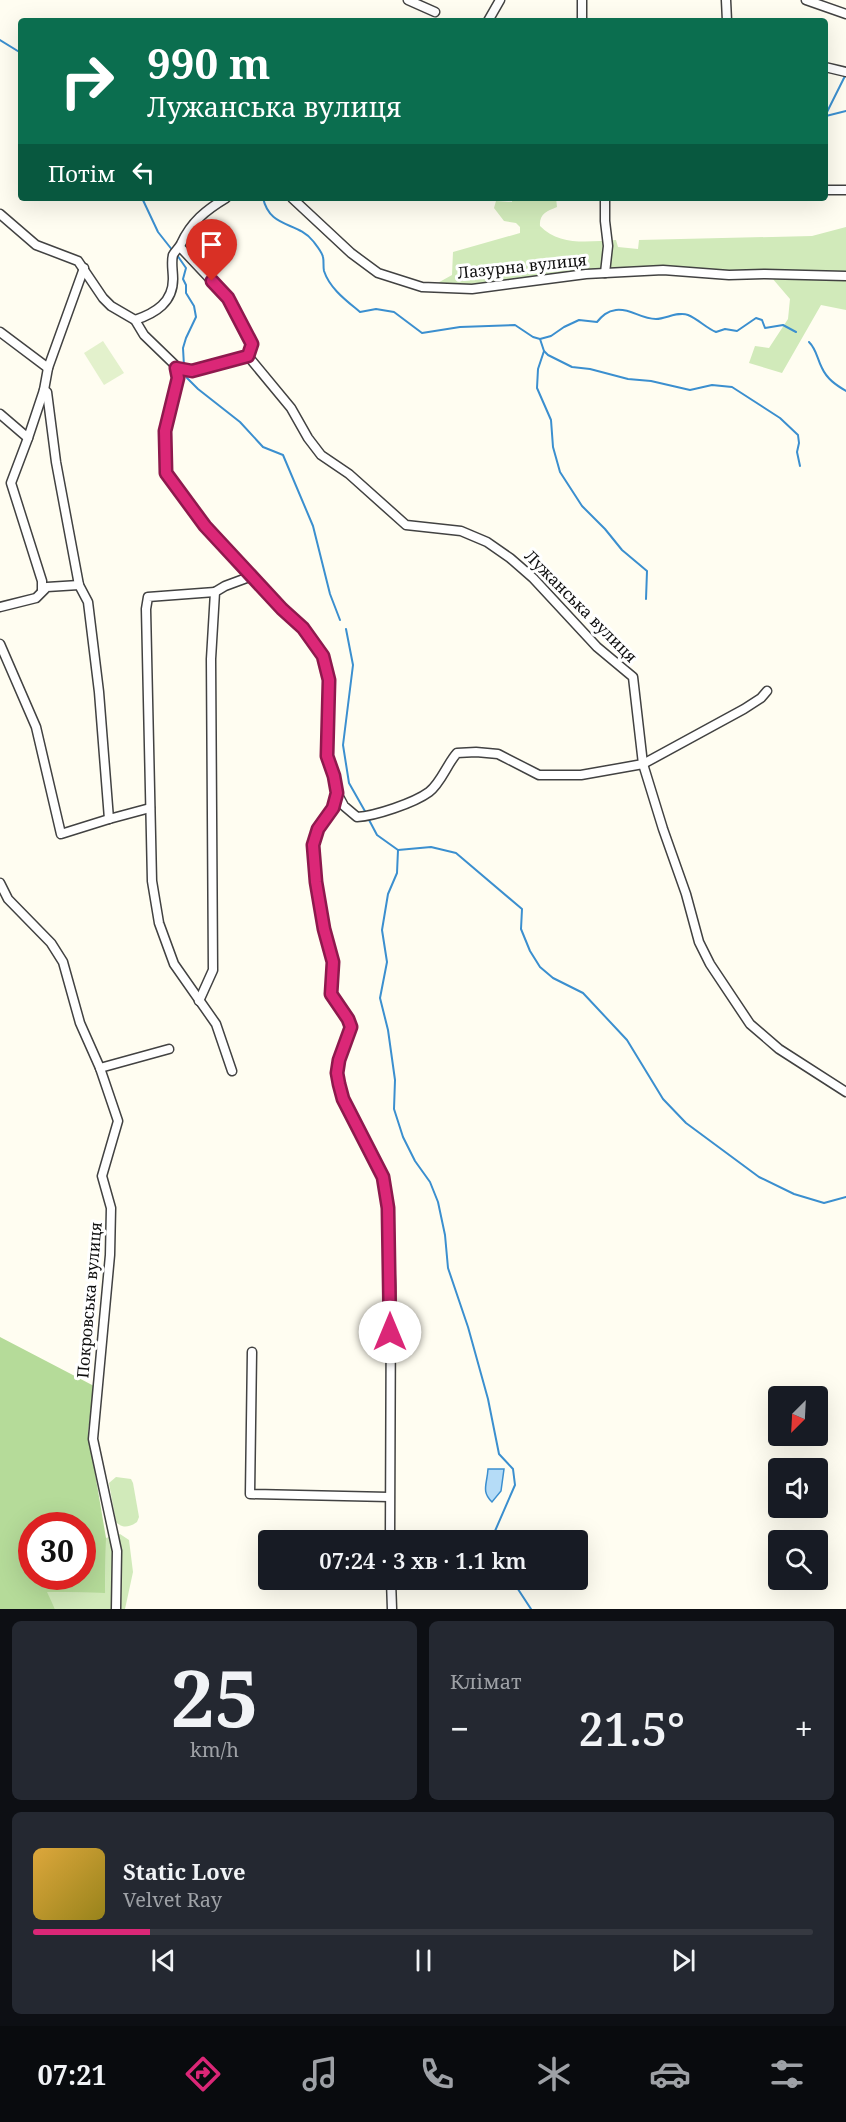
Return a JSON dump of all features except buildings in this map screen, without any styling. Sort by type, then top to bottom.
[{"type":"street","points":[[408,0],[435,12]]},
{"type":"street","points":[[490,18],[500,0]]},
{"type":"street","points":[[582,0],[582,18]]},
{"type":"street","points":[[726,0],[727,18]]},
{"type":"street","points":[[806,0],[846,14]]},
{"type":"street","points":[[828,68],[843,71]]},
{"type":"street","points":[[828,190],[846,190]]},
{"type":"street","points":[[135,320],[148,316],[165,304],[173,288],[176,251],[184,236],[205,211],[221,201]]},
{"type":"street","name":"Лазурна вулиця","points":[[295,201],[351,253],[378,273],[417,286],[472,289],[606,273],[663,270],[736,275],[846,276]]},
{"type":"street","name":"Лазурна вулиця","points":[[605,201],[608,242],[606,273]]},
{"type":"street","points":[[0,213],[36,244],[46,250],[72,258],[84,268],[103,298],[111,306],[135,320],[144,334],[184,370]]},
{"type":"street","points":[[176,251],[228,298],[252,344],[248,356],[184,370],[178,378],[165,431],[166,473],[205,526],[303,628],[323,656],[329,680],[327,756],[337,793],[344,806],[357,817],[368,817],[394,809],[430,791],[457,753],[498,754],[538,775],[581,775],[643,764],[744,709],[761,698],[767,691]]},
{"type":"street","points":[[42,590],[42,581],[11,483],[44,390],[48,368],[84,268]]},
{"type":"street","points":[[0,332],[48,368]]},
{"type":"street","name":"Лужанська вулиця","points":[[248,356],[291,408],[308,438],[321,455],[349,474],[406,525],[467,533],[487,542],[510,558],[533,578],[597,647],[633,677],[643,764],[686,894],[699,942],[716,975],[750,1024],[779,1049],[846,1092]]},
{"type":"street","points":[[44,390],[47,392],[56,462],[79,585],[88,602],[99,692],[109,819]]},
{"type":"street","points":[[0,414],[28,438]]},
{"type":"street","points":[[232,1071],[216,1024],[174,964],[159,922],[152,881],[146,633],[148,597],[215,592],[252,576]]},
{"type":"street","points":[[0,607],[36,598],[47,587],[79,585]]},
{"type":"street","points":[[200,1000],[213,970],[211,659],[215,592]]},
{"type":"street","points":[[0,644],[36,727],[61,834],[150,808]]},
{"type":"street","points":[[337,793],[333,808],[318,829],[313,845],[316,882],[324,929],[333,962],[331,994],[351,1027],[339,1060],[337,1073],[339,1084],[343,1099],[383,1177],[388,1208],[391,1287],[390,1530]]},
{"type":"street","name":"Покровська вулиця","points":[[0,883],[8,899],[51,943],[63,962],[80,1023],[100,1068],[118,1121],[102,1176],[111,1208],[110,1255],[93,1438],[117,1551],[116,1609]]},
{"type":"street","points":[[100,1068],[169,1049]]},
{"type":"street","points":[[252,1352],[250,1494],[389,1497]]},
{"type":"street","points":[[391,1590],[392,1609]]},
{"type":"green space","points":[[496,201],[556,201],[557,207],[542,216],[540,226],[557,237],[586,242],[616,240],[618,247],[638,249],[639,240],[812,236],[846,227],[846,310],[821,305],[782,373],[749,363],[755,346],[769,348],[788,319],[790,299],[772,278],[701,274],[586,275],[480,291],[433,292],[434,285],[452,275],[453,252],[520,233],[520,227],[516,223],[504,221],[494,208]]},
{"type":"green space","points":[[103,341],[124,373],[104,385],[84,353]]},
{"type":"green space","points":[[0,1337],[94,1386],[88,1432],[106,1538],[105,1593],[47,1592],[55,1609],[0,1609]]},
{"type":"green space","points":[[116,1477],[131,1479],[133,1483],[139,1517],[137,1522],[129,1526],[121,1526],[116,1522],[109,1483]]},
{"type":"green space","points":[[120,1534],[129,1540],[133,1572],[125,1609],[55,1609],[46,1592],[105,1593],[106,1538]]},
{"type":"water","points":[[488,1469],[504,1469],[501,1491],[492,1502],[486,1491]]},
{"type":"waterway","points":[[0,40],[18,51]]},
{"type":"waterway","points":[[828,110],[846,74]]},
{"type":"waterway","points":[[828,116],[846,111]]},
{"type":"waterway","points":[[143,201],[158,232],[173,251]]},
{"type":"waterway","points":[[264,201],[272,215],[278,220],[299,230],[313,241],[322,255],[327,277],[335,289],[360,312],[376,309],[394,312],[422,333],[460,327],[515,325],[540,339],[551,336],[579,320],[597,322],[607,313],[621,310],[656,319],[684,314],[716,332],[725,329],[737,331],[756,318],[762,320],[765,328],[783,325],[796,332]]},
{"type":"waterway","points":[[177,255],[186,268],[183,279],[196,317],[183,348],[184,366]]},
{"type":"waterway","points":[[540,339],[544,351],[538,369],[537,388],[551,420],[553,447],[560,472],[582,506],[622,550],[647,571],[646,599]]},
{"type":"waterway","points":[[809,342],[826,375],[846,391]]},
{"type":"waterway","points":[[544,351],[572,367],[590,369],[628,379],[651,381],[690,390],[712,385],[732,387],[780,418],[798,435],[797,452],[800,466]]},
{"type":"waterway","points":[[185,372],[187,378],[198,389],[240,422],[263,447],[283,455],[313,526],[330,594],[340,620]]},
{"type":"waterway","points":[[346,629],[353,665],[343,745],[349,783],[366,813]]},
{"type":"waterway","points":[[368,818],[377,835],[398,850],[431,847],[456,853],[522,909],[521,929],[540,967],[553,978],[583,993],[627,1040],[663,1099],[686,1123],[759,1177],[794,1194],[824,1203],[846,1197]]},
{"type":"waterway","points":[[398,850],[397,873],[388,894],[382,930],[387,962],[380,998],[388,1030],[395,1080],[394,1109],[403,1137],[415,1161],[430,1182],[438,1202],[445,1235],[448,1268],[468,1327],[488,1399],[499,1454],[513,1469],[515,1485],[495,1530]]},
{"type":"waterway","points":[[519,1590],[531,1609]]},
{"type":"route","points":[[212,281],[228,298],[252,344],[248,356],[230,362],[192,371],[176,368],[178,378],[165,431],[166,473],[205,526],[282,609],[303,628],[323,656],[329,680],[327,756],[337,793],[333,808],[318,829],[313,845],[316,882],[324,929],[333,962],[331,994],[351,1027],[339,1060],[337,1073],[339,1084],[343,1099],[383,1177],[388,1208],[390,1332]]}]
